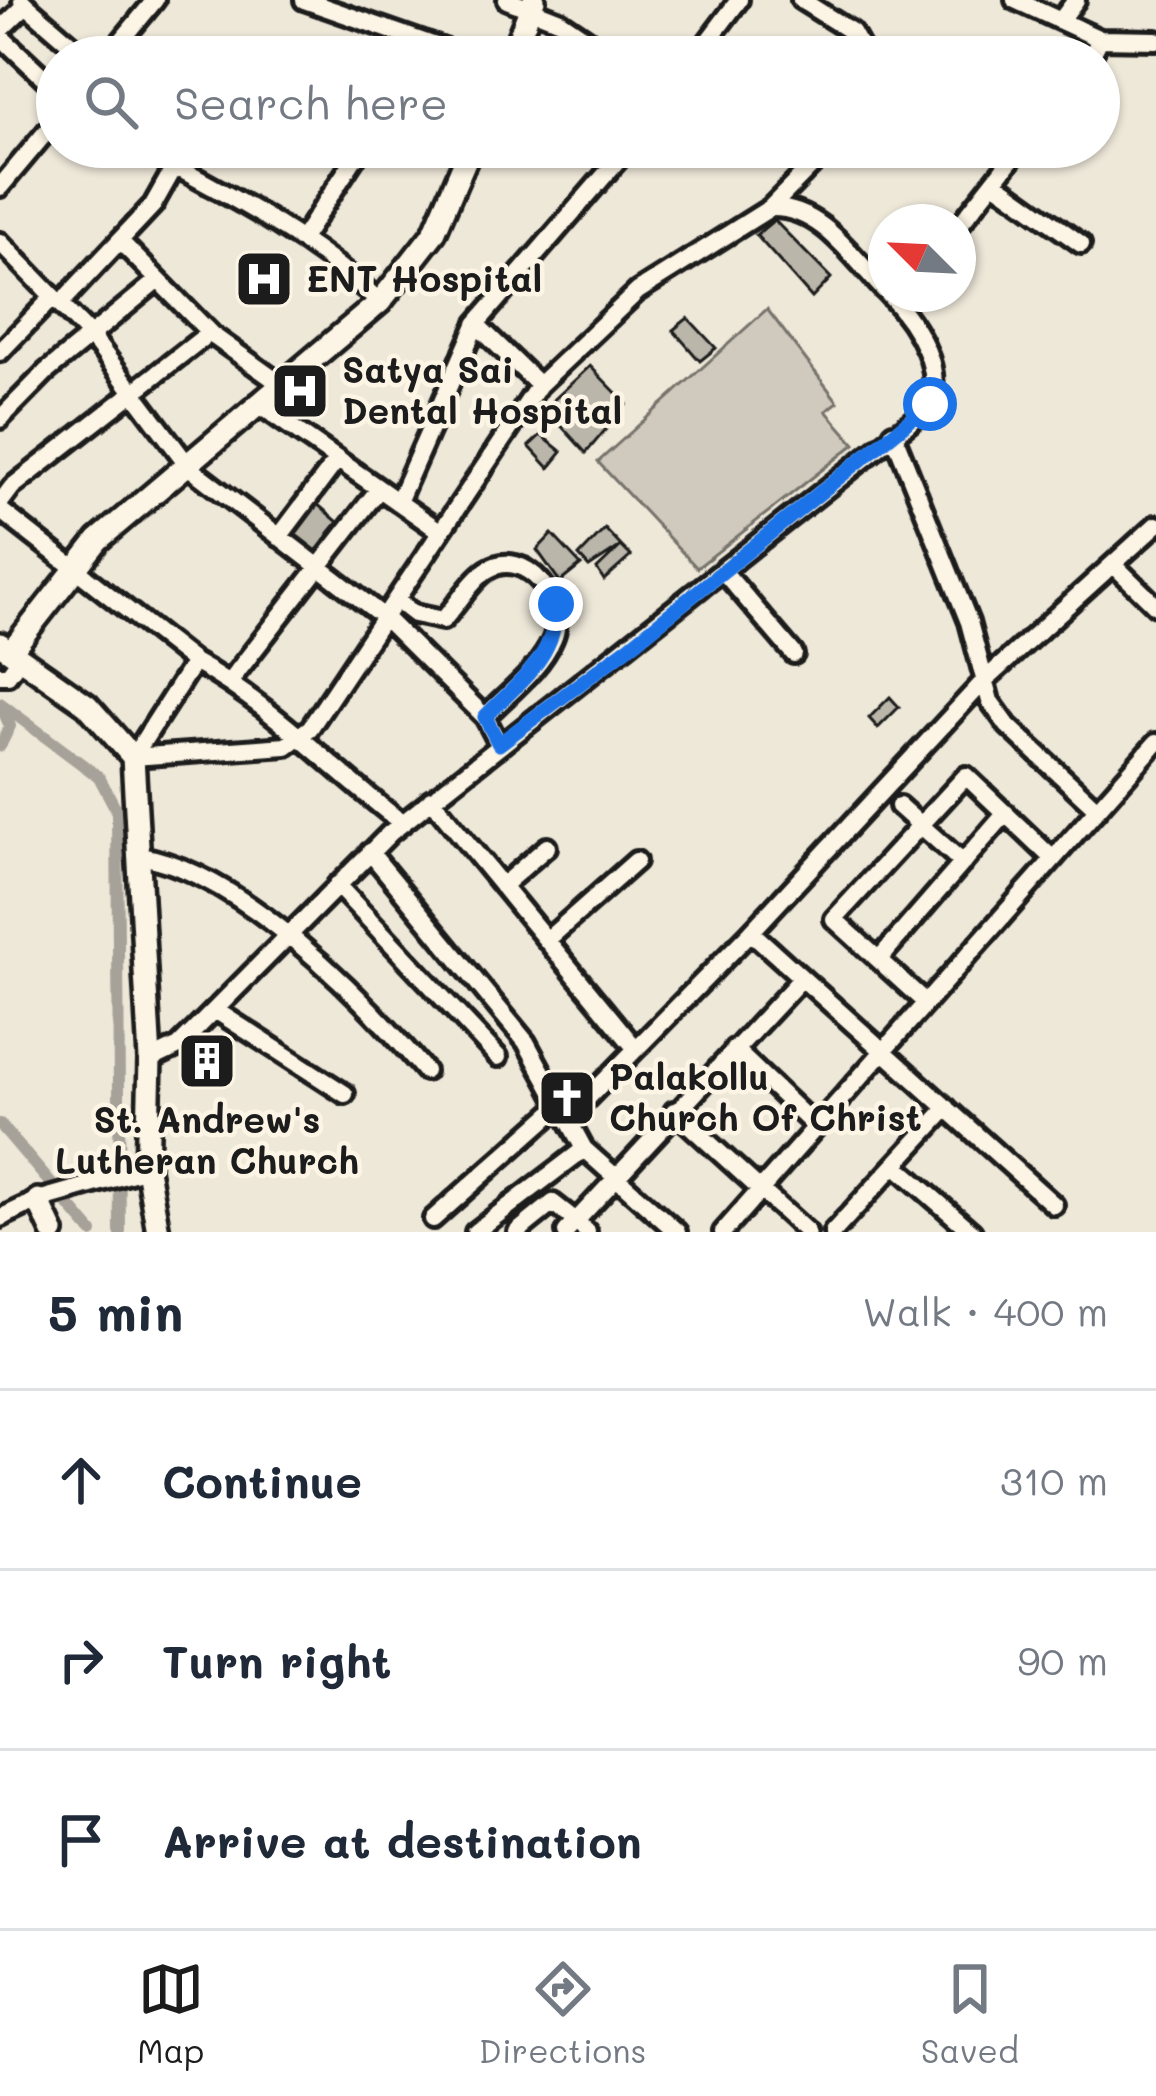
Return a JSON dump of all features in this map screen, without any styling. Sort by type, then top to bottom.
[{"type":"main road","points":[[519,36],[531,6]]},
{"type":"main road","points":[[158,1232],[147,1169],[150,1060],[133,757],[87,705],[10,651],[98,540],[190,468],[279,383],[380,302],[434,233],[462,168]]},
{"type":"main road","points":[[38,1200],[53,1232]]},
{"type":"street","points":[[125,36],[155,0]]},
{"type":"street","points":[[304,0],[406,36]]},
{"type":"street","points":[[507,0],[531,6],[582,36]]},
{"type":"street","points":[[712,36],[739,0]]},
{"type":"street","points":[[801,0],[854,36]]},
{"type":"street","points":[[1015,0],[1096,36]]},
{"type":"street","points":[[1061,20],[1076,0]]},
{"type":"street","points":[[36,69],[0,33],[24,3],[62,36]]},
{"type":"street","points":[[1120,39],[1156,40]]},
{"type":"street","points":[[0,187],[36,144]]},
{"type":"street","points":[[0,352],[122,242],[153,205],[174,168]]},
{"type":"street","points":[[179,168],[302,238],[380,302]]},
{"type":"street","points":[[302,238],[348,168]]},
{"type":"street","points":[[398,502],[486,307],[610,168]]},
{"type":"street","points":[[133,757],[286,746],[310,728],[539,386],[638,291],[770,208],[809,168]]},
{"type":"street","points":[[976,204],[1005,168]]},
{"type":"street","points":[[994,182],[1081,244]]},
{"type":"street","points":[[770,208],[794,207],[815,219],[868,271]]},
{"type":"street","points":[[0,242],[91,337],[190,468],[384,617],[485,717],[499,744]]},
{"type":"street","points":[[122,242],[209,333],[279,383]]},
{"type":"street","points":[[0,419],[158,280]]},
{"type":"street","points":[[150,1060],[179,1046],[403,823],[921,414],[932,395],[929,354],[904,312]]},
{"type":"street","points":[[476,328],[539,386]]},
{"type":"street","points":[[209,333],[0,506],[73,571],[194,662],[230,681],[403,823]]},
{"type":"street","points":[[257,403],[441,532]]},
{"type":"street","points":[[893,433],[961,601],[990,701],[1008,726],[1097,809]]},
{"type":"street","points":[[280,537],[337,460]]},
{"type":"street","points":[[230,681],[379,489]]},
{"type":"street","points":[[434,1219],[636,1049],[984,680],[1156,525]]},
{"type":"street","points":[[396,600],[414,614],[443,620],[488,569],[516,565],[542,580],[556,604],[557,633],[544,658],[485,717]]},
{"type":"street","points":[[1114,566],[1156,606]]},
{"type":"street","points":[[723,571],[794,654]]},
{"type":"street","points":[[0,675],[8,675],[10,651]]},
{"type":"street","points":[[133,757],[194,662]]},
{"type":"street","points":[[723,1232],[1156,743]]},
{"type":"street","points":[[926,1003],[834,919],[966,776],[1054,859]]},
{"type":"street","points":[[431,800],[636,1049]]},
{"type":"street","points":[[899,806],[963,863]]},
{"type":"street","points":[[878,959],[1006,813]]},
{"type":"street","points":[[502,886],[547,847]]},
{"type":"street","points":[[370,852],[526,1042],[584,1149],[677,1232]]},
{"type":"street","points":[[140,856],[200,873],[286,937],[424,1071]]},
{"type":"street","points":[[547,940],[636,861]]},
{"type":"street","points":[[337,885],[461,1024],[498,1057]]},
{"type":"street","points":[[751,932],[1054,1205]]},
{"type":"street","points":[[517,1232],[553,1203],[576,1228],[615,1176],[802,978]]},
{"type":"street","points":[[214,1010],[345,1094]]},
{"type":"street","points":[[734,1049],[816,1127]]},
{"type":"street","points":[[832,1232],[947,1108]]},
{"type":"street","points":[[674,1111],[808,1232]]},
{"type":"street","points":[[475,1232],[584,1149]]},
{"type":"street","points":[[895,1165],[972,1232]]},
{"type":"street","points":[[0,1218],[38,1200],[147,1169]]},
{"type":"shaded area","points":[[767,309],[838,402],[826,411],[855,444],[697,568],[598,462]]},
{"type":"building","points":[[774,220],[831,278],[812,298],[756,235]]},
{"type":"building","points":[[268,259],[280,265],[265,291],[253,284]]},
{"type":"building","points":[[688,318],[716,348],[700,361],[673,330]]},
{"type":"building","points":[[590,366],[627,404],[586,453],[545,408]]},
{"type":"building","points":[[292,375],[319,396],[310,408],[283,388]]},
{"type":"building","points":[[541,435],[562,452],[549,468],[529,446]]},
{"type":"building","points":[[316,503],[338,522],[329,533],[334,537],[316,559],[288,535]]},
{"type":"building","points":[[605,529],[621,546],[589,567],[579,556]]},
{"type":"building","points":[[552,534],[581,565],[560,582],[537,550]]},
{"type":"building","points":[[621,546],[631,556],[604,580],[597,569]]},
{"type":"building","points":[[890,697],[899,707],[878,728],[869,718]]},
{"type":"building","name":"St. Andrew's Lutheran Church","points":[[199,1039],[231,1062],[211,1082],[183,1060]]},
{"type":"building","name":"Palakollu Church Of Christ","points":[[574,1071],[588,1085],[565,1108],[554,1089]]},
{"type":"waterway","points":[[0,703],[99,777],[117,811],[120,1232]]},
{"type":"waterway","points":[[0,704],[10,726],[0,746]]},
{"type":"waterway","points":[[0,1124],[92,1232]]},
{"type":"place","name":"ENT Hospital","points":[[264,279]]},
{"type":"place","name":"Satya Sai Dental Hospital","points":[[300,391]]},
{"type":"place","name":"St. Andrew's Lutheran Church","points":[[207,1061]]},
{"type":"place","name":"Palakollu Church Of Christ","points":[[567,1098]]},
{"type":"route","points":[[556,604],[557,633],[544,658],[485,717],[499,744],[629,647],[930,404]]}]
